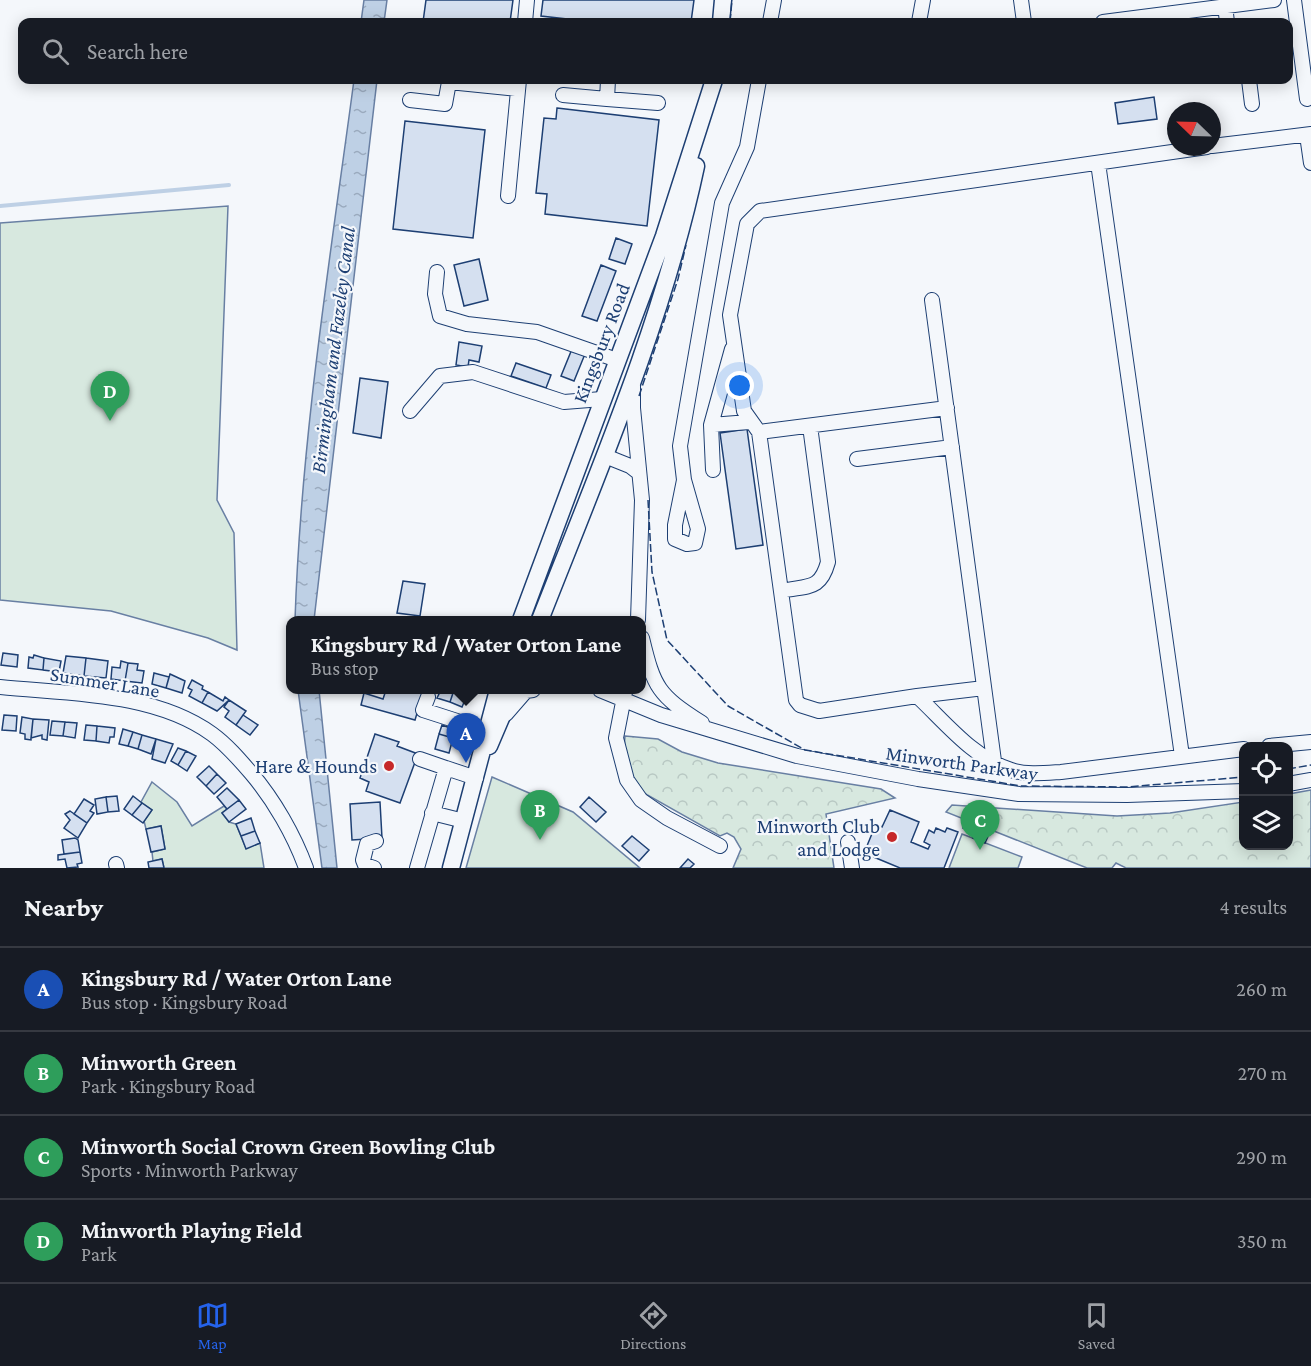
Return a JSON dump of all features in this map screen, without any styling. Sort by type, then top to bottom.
[{"type":"main road","points":[[721,18],[723,0]]},
{"type":"main road","name":"Kingsbury Road","points":[[542,616],[615,430],[684,224],[713,84]]},
{"type":"main road","name":"Kingsbury Road","points":[[523,616],[616,360],[664,236],[713,84]]},
{"type":"main road","points":[[615,430],[602,399],[613,400],[660,274],[684,224]]},
{"type":"main road","points":[[536,581],[557,550],[588,468],[594,460],[605,456]]},
{"type":"main road","points":[[451,868],[478,772],[485,730],[497,694]]},
{"type":"main road","points":[[478,772],[511,694]]},
{"type":"street","points":[[525,18],[527,0]]},
{"type":"street","points":[[771,18],[774,0]]},
{"type":"street","points":[[920,18],[922,0]]},
{"type":"street","points":[[1021,0],[1023,18]]},
{"type":"street","points":[[1122,18],[1181,6],[1225,6],[1274,0]]},
{"type":"street","points":[[1294,0],[1294,36],[1307,99]]},
{"type":"street","points":[[1225,6],[1226,18]]},
{"type":"street","points":[[410,100],[445,104],[449,84]]},
{"type":"street","points":[[508,196],[518,84]]},
{"type":"street","points":[[607,99],[608,84]]},
{"type":"street","points":[[684,480],[680,446],[722,203],[747,147],[758,84]]},
{"type":"street","points":[[1250,84],[1252,104]]},
{"type":"street","points":[[563,95],[658,103]]},
{"type":"street","points":[[1221,145],[1309,134],[1311,162]]},
{"type":"street","points":[[984,688],[819,711],[800,705],[796,700],[754,427],[744,411],[730,315],[747,224],[760,211],[1167,153]]},
{"type":"street","points":[[1098,163],[1182,756]]},
{"type":"street","points":[[437,272],[435,294],[440,316],[467,324],[537,332],[616,360]]},
{"type":"street","points":[[932,300],[994,761]]},
{"type":"street","points":[[713,470],[711,425],[734,343]]},
{"type":"street","points":[[410,411],[440,376],[473,372],[564,402],[602,399]]},
{"type":"street","points":[[634,376],[633,408],[642,500],[638,616]]},
{"type":"street","points":[[711,425],[810,426],[947,408]]},
{"type":"street","points":[[781,591],[818,583],[823,579],[828,562],[810,426]]},
{"type":"street","points":[[857,459],[952,447]]},
{"type":"street","points":[[605,456],[630,466],[639,473]]},
{"type":"street","name":"Minworth Parkway","points":[[646,651],[656,685],[669,702],[716,732]]},
{"type":"street","name":"Summer Lane","points":[[0,687],[117,699],[170,713],[196,724],[214,735],[257,780],[283,819],[306,868]]},
{"type":"street","points":[[502,719],[523,694]]},
{"type":"street","points":[[625,694],[616,738],[627,780],[641,800],[667,818],[720,846]]},
{"type":"street","name":"Minworth Parkway","points":[[625,694],[661,716],[797,756],[918,779],[1019,794],[1127,795],[1239,791]]},
{"type":"street","points":[[428,696],[423,710],[485,730]]},
{"type":"street","points":[[917,696],[979,754],[1010,770],[1061,772],[1239,750]]},
{"type":"street","points":[[1293,744],[1311,742]]},
{"type":"street","points":[[420,759],[446,768],[478,772]]},
{"type":"street","points":[[417,868],[446,768]]},
{"type":"street","points":[[1293,783],[1311,780]]},
{"type":"street","points":[[432,813],[464,822]]},
{"type":"street","points":[[374,868],[365,866],[363,860],[367,844],[376,841]]},
{"type":"street","points":[[848,842],[852,868]]},
{"type":"green space","points":[[228,206],[217,500],[234,533],[237,650],[208,638],[111,611],[0,600],[0,223]]},
{"type":"green space","points":[[625,736],[658,739],[682,752],[718,763],[881,789],[895,798],[826,814],[834,868],[733,868],[741,849],[734,837],[727,833],[720,836],[642,792],[628,766]]},
{"type":"green space","points":[[492,777],[573,812],[640,868],[466,868]]},
{"type":"green space","points":[[152,782],[177,802],[192,826],[224,806],[227,809],[222,813],[229,822],[236,824],[246,848],[260,843],[264,868],[164,868],[162,859],[153,861],[152,852],[165,849],[161,826],[146,829],[144,821],[152,810],[141,802]]},
{"type":"green space","points":[[1311,790],[1311,868],[1126,868],[1116,863],[1112,868],[1087,868],[946,812],[952,805],[1117,816],[1170,813],[1239,803],[1239,850],[1293,850],[1293,793]]},
{"type":"green space","points":[[962,834],[1022,857],[1018,868],[949,868]]},
{"type":"water","points":[[364,0],[387,0],[385,18],[362,18]]},
{"type":"water","name":"Birmingham and Fazeley Canal","points":[[353,84],[377,84],[314,616],[295,616],[303,484],[326,282]]},
{"type":"water","points":[[299,694],[319,694],[337,868],[322,868]]},
{"type":"building","points":[[426,0],[513,0],[511,18],[424,18]]},
{"type":"building","points":[[543,0],[694,0],[692,18],[541,16]]},
{"type":"building","points":[[1154,97],[1157,119],[1118,124],[1115,103]]},
{"type":"building","points":[[557,108],[659,120],[647,226],[545,214],[547,194],[536,193],[544,118],[556,119]]},
{"type":"building","points":[[405,121],[485,130],[473,238],[393,229]]},
{"type":"building","points":[[616,238],[632,244],[625,264],[609,259]]},
{"type":"building","points":[[479,259],[488,300],[464,306],[454,265]]},
{"type":"building","points":[[601,265],[616,271],[597,321],[582,316]]},
{"type":"building","points":[[459,342],[482,346],[479,362],[469,360],[468,367],[456,365]]},
{"type":"building","points":[[572,349],[585,354],[574,381],[561,376]]},
{"type":"building","points":[[516,363],[551,375],[546,388],[511,376]]},
{"type":"building","points":[[360,378],[388,382],[381,438],[353,433]]},
{"type":"building","points":[[747,429],[763,545],[736,549],[720,433]]},
{"type":"building","points":[[403,581],[425,584],[420,616],[397,613]]},
{"type":"building","points":[[3,653],[18,655],[17,667],[1,665]]},
{"type":"building","points":[[34,655],[44,658],[43,670],[28,668],[29,657],[33,658]]},
{"type":"building","points":[[66,656],[86,658],[84,676],[63,673]]},
{"type":"building","points":[[44,658],[61,661],[59,672],[43,670]]},
{"type":"building","points":[[86,658],[108,661],[106,678],[84,676]]},
{"type":"building","points":[[121,661],[128,663],[125,681],[111,679],[112,667],[120,668]]},
{"type":"building","points":[[128,663],[138,664],[137,670],[144,671],[142,683],[125,681]]},
{"type":"building","points":[[154,673],[169,677],[166,688],[152,684]]},
{"type":"building","points":[[170,674],[185,681],[182,693],[166,688]]},
{"type":"building","points":[[192,680],[208,692],[202,703],[189,696],[192,690],[188,688]]},
{"type":"building","points":[[208,692],[223,701],[225,697],[229,700],[217,711],[202,703]]},
{"type":"building","points":[[364,694],[383,699],[385,694],[423,694],[415,720],[361,705]]},
{"type":"building","points":[[439,694],[453,694],[450,702],[437,698]]},
{"type":"building","points":[[453,694],[467,695],[462,707],[450,702]]},
{"type":"building","points":[[229,700],[246,711],[236,725],[225,717],[229,711],[224,707]]},
{"type":"building","points":[[4,715],[17,716],[16,731],[2,730]]},
{"type":"building","points":[[243,715],[258,725],[250,735],[236,725]]},
{"type":"building","points":[[22,717],[33,719],[31,740],[25,739],[25,734],[20,733]]},
{"type":"building","points":[[33,719],[49,720],[47,740],[42,739],[42,735],[31,738]]},
{"type":"building","points":[[52,721],[65,722],[63,736],[50,735]]},
{"type":"building","points":[[65,722],[77,723],[75,738],[63,736]]},
{"type":"building","points":[[86,725],[97,726],[96,741],[84,740]]},
{"type":"building","points":[[442,725],[456,730],[453,738],[439,734]]},
{"type":"building","points":[[97,726],[115,728],[114,737],[110,737],[109,743],[96,741]]},
{"type":"building","points":[[123,729],[133,732],[128,746],[119,744]]},
{"type":"building","points":[[133,732],[142,735],[138,749],[128,746]]},
{"type":"building","name":"Hare & Hounds","points":[[375,734],[399,742],[397,746],[418,754],[400,803],[366,791],[369,782],[360,778]]},
{"type":"building","points":[[439,734],[453,738],[449,753],[435,749]]},
{"type":"building","points":[[142,735],[156,739],[151,754],[138,749]]},
{"type":"building","points":[[156,739],[173,744],[165,763],[152,759]]},
{"type":"building","points":[[178,748],[186,751],[178,765],[171,761]]},
{"type":"building","points":[[186,751],[196,756],[187,771],[178,765]]},
{"type":"building","points":[[209,766],[217,774],[206,786],[197,777]]},
{"type":"building","points":[[217,774],[226,783],[214,794],[206,786]]},
{"type":"building","points":[[227,788],[239,800],[227,809],[217,797]]},
{"type":"building","points":[[117,796],[119,811],[108,812],[106,797]]},
{"type":"building","points":[[133,796],[142,803],[132,815],[124,809]]},
{"type":"building","points":[[106,797],[108,812],[97,814],[95,799]]},
{"type":"building","points":[[589,797],[606,812],[596,822],[580,807]]},
{"type":"building","points":[[84,799],[94,805],[90,811],[94,813],[87,823],[74,814]]},
{"type":"building","points":[[239,800],[246,809],[229,822],[222,813]]},
{"type":"building","points":[[380,802],[382,838],[352,840],[350,804]]},
{"type":"building","points":[[142,803],[152,810],[143,823],[132,815]]},
{"type":"building","name":"Minworth Club and Lodge","points":[[890,810],[919,822],[911,842],[928,849],[930,845],[924,842],[929,830],[934,833],[936,828],[945,832],[947,828],[958,832],[944,868],[900,868],[864,853],[876,824],[882,827]]},
{"type":"building","points":[[70,811],[87,823],[78,838],[64,828],[70,820],[65,814]]},
{"type":"building","points":[[251,818],[255,831],[241,836],[236,824]]},
{"type":"building","points":[[965,822],[990,832],[985,843],[973,838],[975,832],[963,828]]},
{"type":"building","points":[[161,826],[165,849],[151,852],[146,829]]},
{"type":"building","points":[[255,831],[260,843],[246,849],[241,836]]},
{"type":"building","points":[[632,836],[649,850],[639,861],[622,846]]},
{"type":"building","points":[[75,838],[78,840],[80,852],[64,854],[62,840]]},
{"type":"building","points":[[80,852],[82,863],[77,864],[78,867],[67,868],[65,859],[58,860],[58,855]]},
{"type":"building","points":[[162,859],[164,868],[149,868],[148,862]]},
{"type":"building","points":[[688,859],[694,864],[690,868],[680,868]]},
{"type":"waterway","points":[[0,206],[229,185]]},
{"type":"fence","points":[[730,18],[732,0]]},
{"type":"fence","points":[[639,396],[678,279],[686,245]]},
{"type":"fence","points":[[648,500],[652,572],[667,640],[728,706],[805,750],[1021,786],[1127,787],[1239,777]]},
{"type":"fence","points":[[1293,768],[1311,765]]},
{"type":"place","name":"Minworth Playing Field","points":[[110,421]]},
{"type":"place","name":"Kingsbury Rd / Water Orton Lane","points":[[466,763]]},
{"type":"place","name":"Hare & Hounds","points":[[389,766]]},
{"type":"place","name":"Minworth Club and Lodge","points":[[892,837]]},
{"type":"place","name":"Minworth Green","points":[[540,840]]},
{"type":"place","name":"Minworth Social Crown Green Bowling Club","points":[[980,850]]}]
